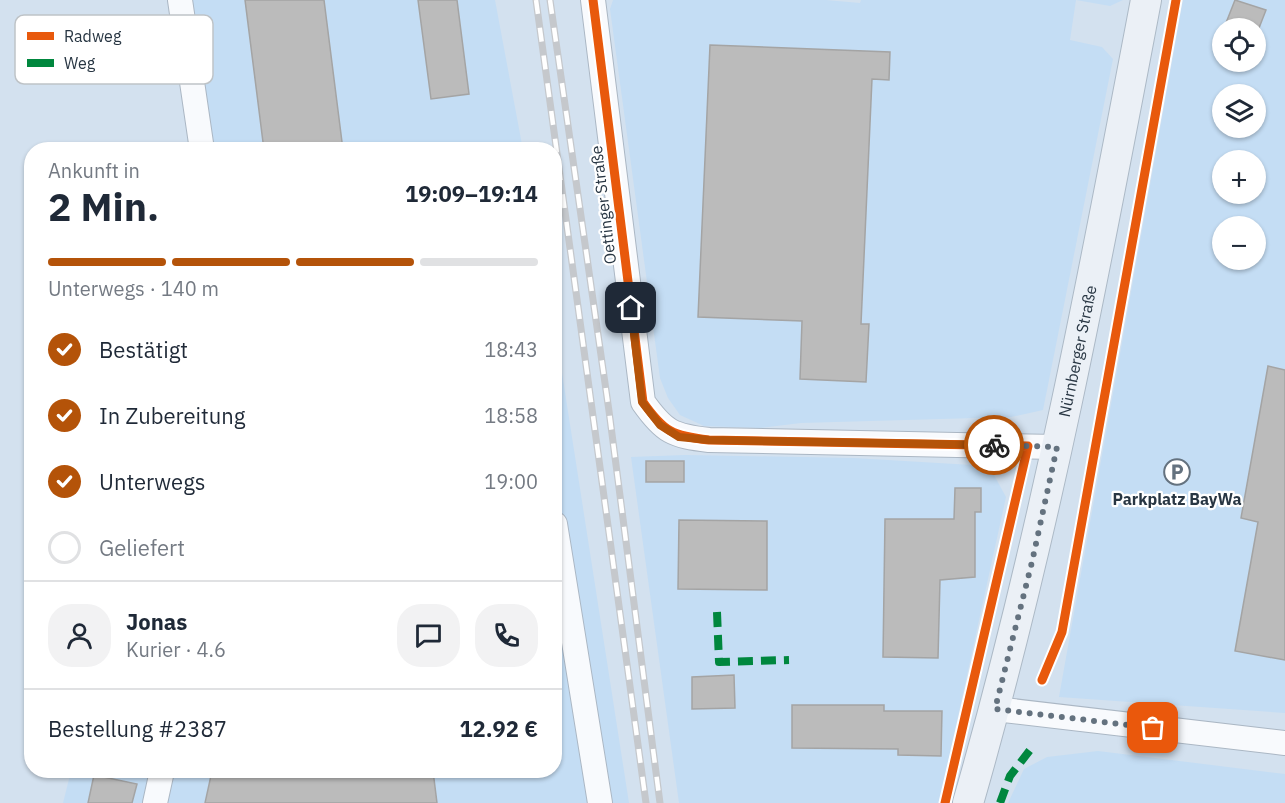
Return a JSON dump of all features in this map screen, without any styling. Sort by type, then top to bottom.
[{"type":"main road","name":"Nürnberger Straße","points":[[968,803],[995,709],[1032,562],[1106,215],[1146,0]]},
{"type":"street","points":[[180,0],[182,15]]},
{"type":"street","name":"Oettinger Straße","points":[[593,0],[642,402],[660,425],[679,437],[709,440],[1057,447]]},
{"type":"street","points":[[192,84],[201,142]]},
{"type":"street","points":[[562,567],[600,803]]},
{"type":"street","points":[[995,709],[1285,743]]},
{"type":"street","points":[[155,803],[160,778]]},
{"type":"shaded area","points":[[183,0],[495,0],[522,142],[201,142],[194,84],[213,84],[213,15],[185,15]]},
{"type":"shaded area","points":[[613,0],[826,0],[860,3],[861,0],[1076,0],[1070,40],[1102,47],[1113,59],[1043,410],[1011,417],[801,423],[759,428],[704,426],[680,415],[668,398],[660,378],[610,9]]},
{"type":"shaded area","points":[[1076,0],[1123,0],[1110,6]]},
{"type":"shaded area","points":[[1183,0],[1285,0],[1285,713],[1059,697]]},
{"type":"shaded area","points":[[562,373],[629,803],[63,803],[69,778],[562,778]]},
{"type":"shaded area","points":[[685,455],[854,458],[972,465],[994,475],[1006,497],[939,803],[679,803],[631,457]]},
{"type":"shaded area","points":[[1098,751],[1285,774],[1285,803],[1008,803],[1024,769],[1047,757]]},
{"type":"building","points":[[245,0],[324,0],[342,142],[263,142]]},
{"type":"building","points":[[418,0],[457,0],[469,94],[431,99]]},
{"type":"building","points":[[1235,0],[1266,10],[1263,18],[1228,18]]},
{"type":"building","points":[[710,45],[890,52],[889,80],[872,79],[861,324],[869,324],[866,382],[800,379],[802,321],[698,317]]},
{"type":"building","points":[[1268,366],[1285,370],[1285,660],[1235,651],[1258,522],[1241,518]]},
{"type":"building","points":[[646,461],[684,461],[684,482],[646,482]]},
{"type":"building","points":[[955,488],[981,488],[981,512],[975,512],[975,577],[940,580],[938,658],[883,657],[885,519],[954,519]]},
{"type":"building","points":[[679,520],[767,521],[767,590],[678,589]]},
{"type":"building","points":[[734,675],[735,708],[692,709],[692,677]]},
{"type":"building","points":[[792,705],[884,705],[884,711],[942,711],[941,756],[898,755],[898,749],[792,748]]},
{"type":"building","points":[[93,778],[108,778],[137,784],[132,803],[88,803]]},
{"type":"building","points":[[210,778],[434,778],[437,803],[205,803]]},
{"type":"railway","points":[[536,0],[555,142]]},
{"type":"railway","points":[[550,0],[609,411],[660,803]]},
{"type":"railway","points":[[562,190],[646,803]]},
{"type":"marked path","points":[[717,612],[719,662],[789,660]]},
{"type":"marked path","points":[[1000,803],[1010,776],[1030,750]]},
{"type":"cycle path","points":[[593,0],[643,402],[657,420],[670,431],[686,437],[709,440],[1028,446],[945,803]]},
{"type":"cycle path","points":[[1042,680],[1062,632],[1176,0]]},
{"type":"way so far","points":[[994,445],[1057,447],[1032,562],[995,709],[1153,728]]},
{"type":"place","name":"Parkplatz BayWa","points":[[1177,472]]},
{"type":"route","points":[[631,308],[642,402],[660,425],[679,437],[709,440],[994,445]]}]
